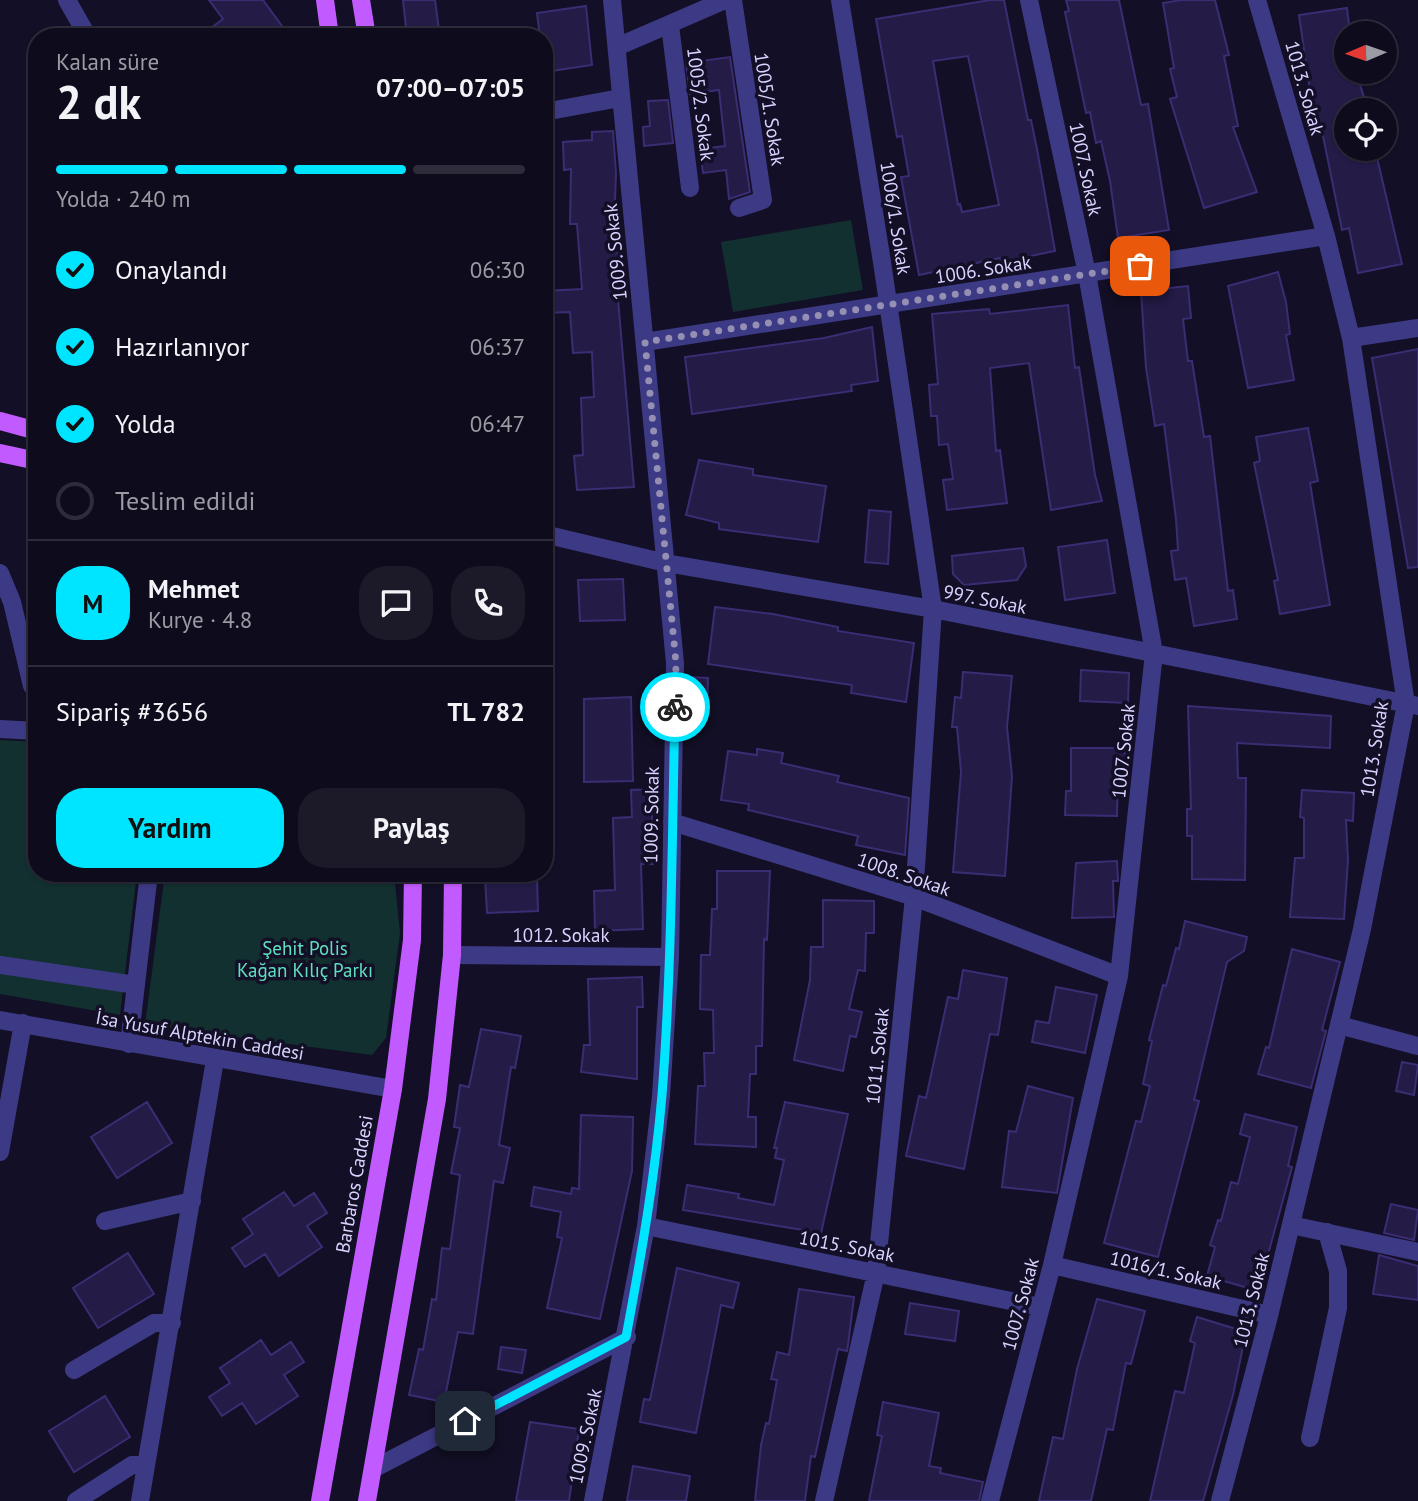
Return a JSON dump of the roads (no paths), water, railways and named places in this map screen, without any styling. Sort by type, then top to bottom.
[{"type":"main road","points":[[325,0],[329,28]]},
{"type":"main road","points":[[361,0],[366,28]]},
{"type":"main road","points":[[0,421],[28,429]]},
{"type":"main road","points":[[0,453],[28,459]]},
{"type":"main road","name":"Barbaros Caddesi","points":[[320,1501],[393,1089],[412,940],[412,882]]},
{"type":"main road","points":[[367,1501],[437,1099],[453,955],[453,882]]},
{"type":"street","points":[[67,0],[83,28]]},
{"type":"street","name":"1009. Sokak","points":[[593,1501],[646,1226],[662,1096],[670,957],[676,663],[620,98],[619,46],[612,0]]},
{"type":"street","points":[[619,46],[725,0]]},
{"type":"street","name":"1005/1. Sokak","points":[[733,0],[763,200],[739,208]]},
{"type":"street","name":"1006/1. Sokak","points":[[840,0],[933,610]]},
{"type":"street","name":"1007. Sokak","points":[[990,1501],[1052,1265],[1119,975],[1154,653],[1087,274],[1029,0]]},
{"type":"street","name":"1013. Sokak","points":[[1220,1501],[1269,1315],[1339,1026],[1412,705],[1351,338],[1326,236],[1258,0]]},
{"type":"street","name":"1005/2. Sokak","points":[[670,25],[690,188]]},
{"type":"street","points":[[553,110],[620,98]]},
{"type":"street","name":"1006. Sokak","points":[[645,342],[1326,236]]},
{"type":"street","points":[[1351,338],[1418,328]]},
{"type":"street","name":"997. Sokak","points":[[553,536],[666,563],[933,610],[1412,705]]},
{"type":"street","points":[[0,573],[12,602],[28,669]]},
{"type":"street","name":"1011. Sokak","points":[[824,1501],[876,1273],[914,897],[933,610]]},
{"type":"street","points":[[0,729],[28,731]]},
{"type":"street","name":"1008. Sokak","points":[[672,822],[914,897],[1119,975]]},
{"type":"street","points":[[129,1044],[148,882]]},
{"type":"street","name":"1012. Sokak","points":[[453,955],[670,957]]},
{"type":"street","points":[[0,965],[136,985]]},
{"type":"street","name":"İsa Yusuf Alptekin Caddesi","points":[[0,1020],[215,1060],[393,1089]]},
{"type":"street","points":[[0,1152],[23,1023]]},
{"type":"street","points":[[1339,1026],[1418,1046]]},
{"type":"street","points":[[140,1501],[215,1060]]},
{"type":"street","points":[[106,1221],[192,1200]]},
{"type":"street","points":[[1291,1224],[1418,1252]]},
{"type":"street","name":"1015. Sokak","points":[[646,1226],[1040,1307]]},
{"type":"street","points":[[1310,1438],[1338,1308],[1338,1271],[1327,1232]]},
{"type":"street","name":"1016/1. Sokak","points":[[1052,1265],[1269,1315]]},
{"type":"street","points":[[74,1370],[153,1323],[172,1323]]},
{"type":"street","points":[[373,1469],[626,1337]]},
{"type":"street","points":[[76,1501],[132,1465],[146,1465]]},
{"type":"park label","name":"Şehit Polis Kağan Kılıç Parkı","points":[[305,959]]}]
